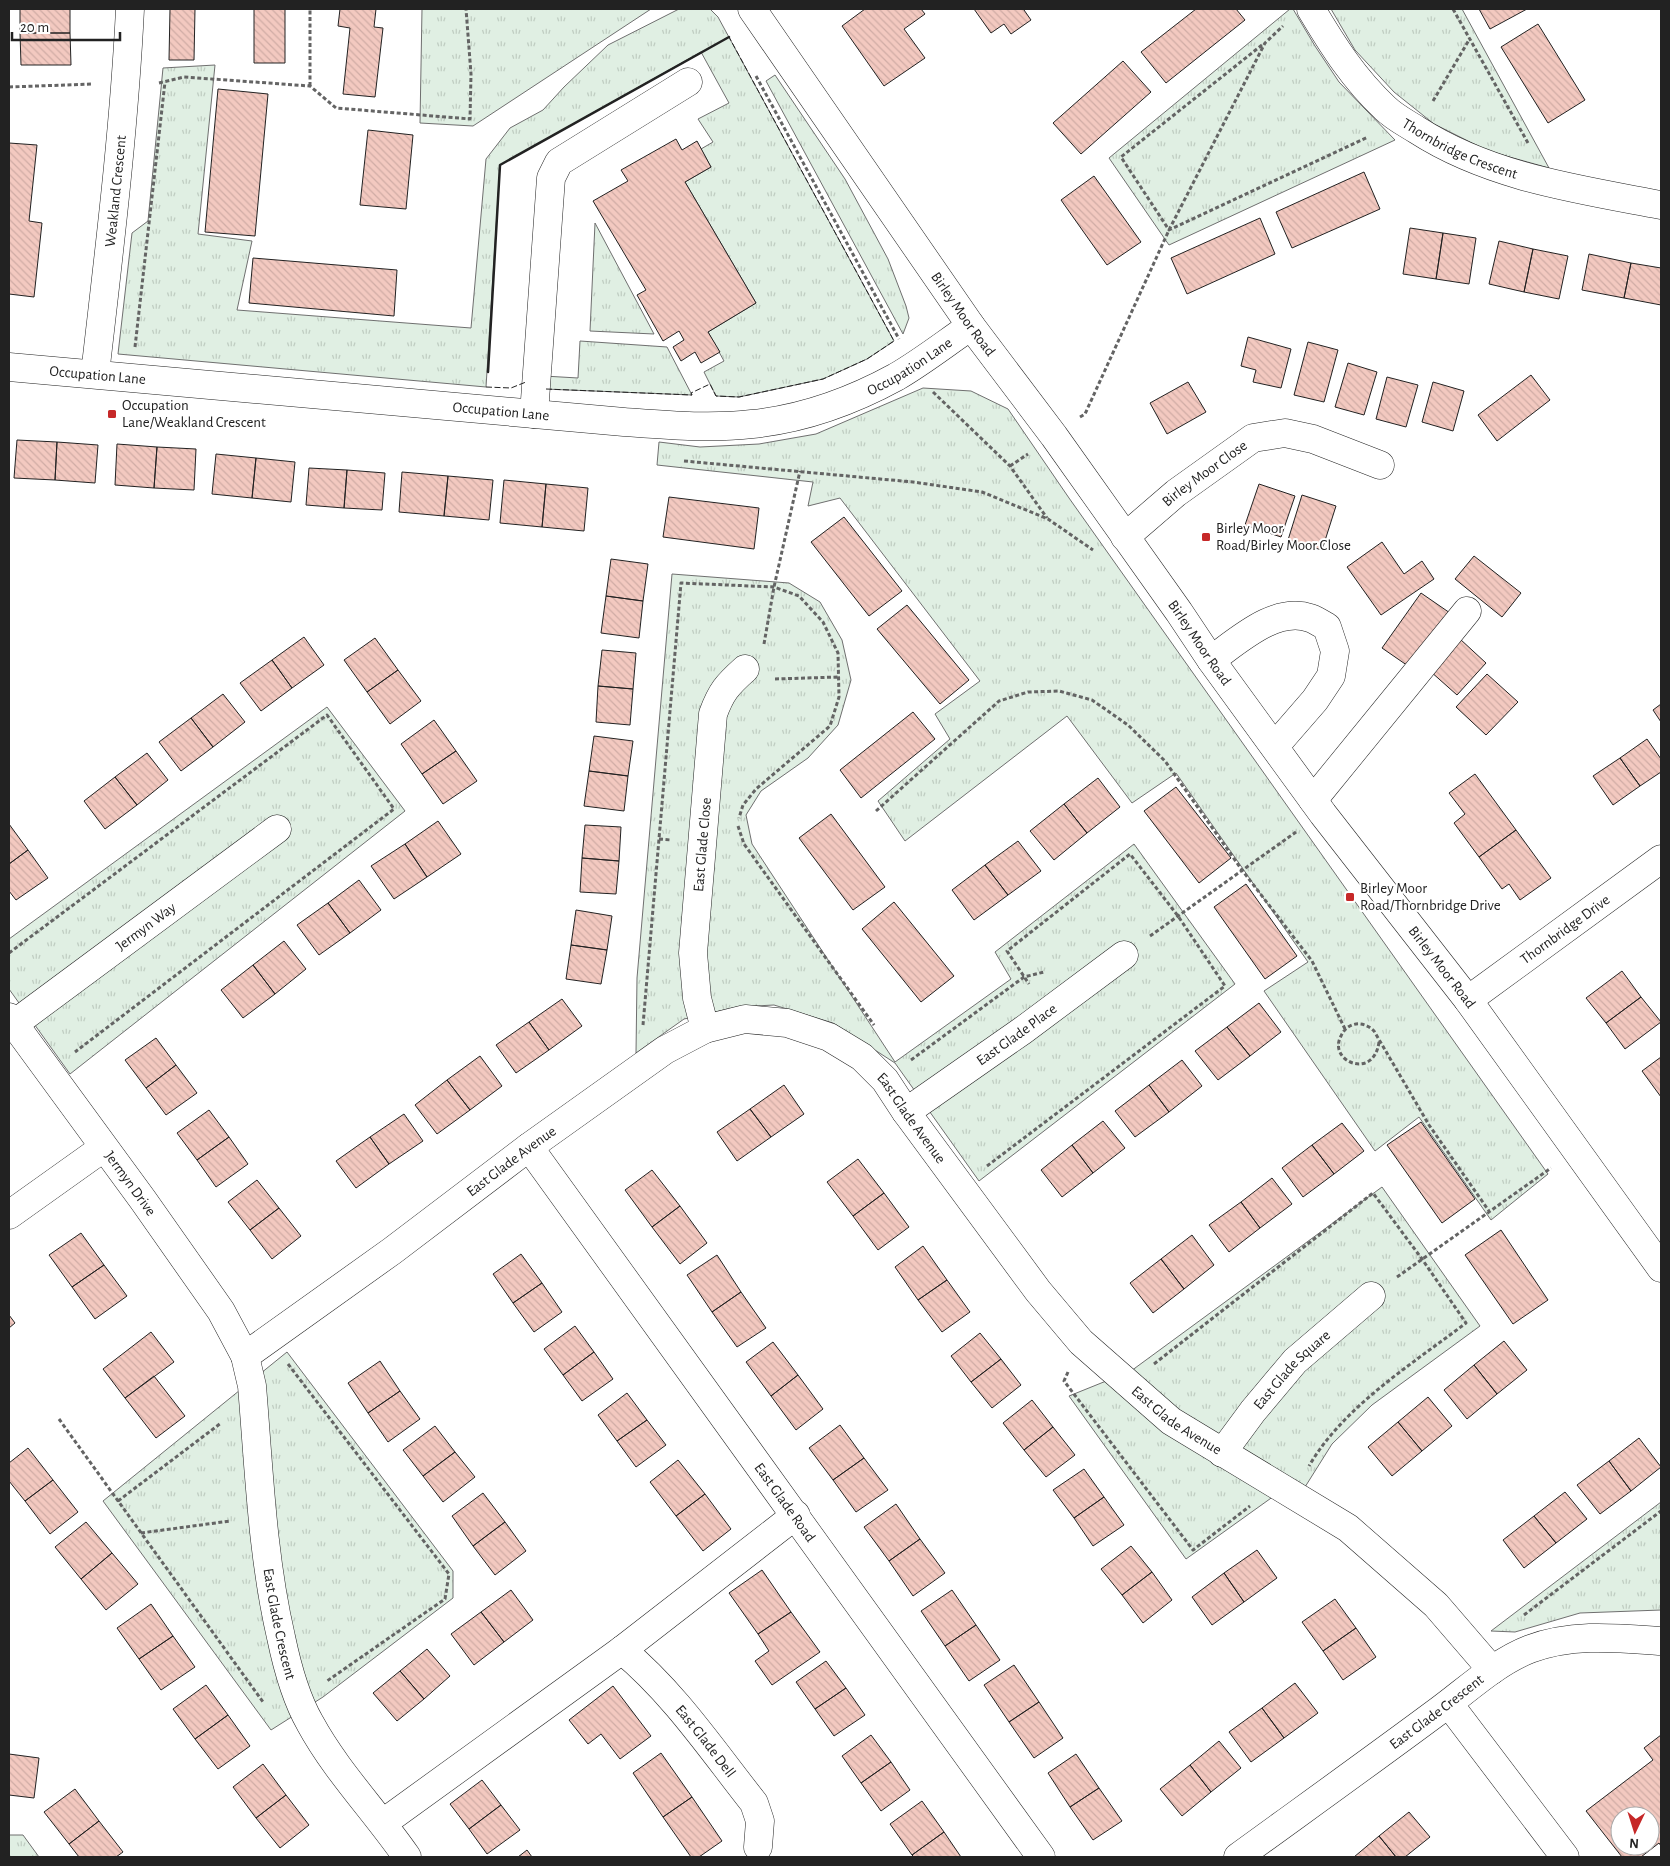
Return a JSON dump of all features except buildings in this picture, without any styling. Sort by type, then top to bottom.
[{"type":"street","name":"Weakland Crescent","points":[[95,374],[117,186],[126,86],[130,9]]},
{"type":"street","name":"Birley Moor Road","points":[[752,9],[972,326],[1054,436],[1211,660],[1318,807],[1468,1000],[1661,1268]]},
{"type":"street","name":"Thornbridge Crescent","points":[[1300,15],[1386,110],[1432,140],[1482,164],[1550,183],[1661,204]]},
{"type":"street","points":[[534,414],[551,178],[559,162],[688,82]]},
{"type":"street","name":"Occupation Lane","points":[[9,367],[534,414],[691,426],[752,424],[792,417],[837,404],[896,377],[972,326]]},
{"type":"street","name":"Birley Moor Close","points":[[1125,537],[1176,493],[1253,438],[1285,434],[1313,439],[1380,464]]},
{"type":"street","points":[[1318,807],[1467,611]]},
{"type":"street","points":[[1211,660],[1268,621],[1290,615],[1310,618],[1327,627],[1335,651],[1331,676],[1315,700],[1275,746]]},
{"type":"street","name":"East Glade Close","points":[[705,1028],[697,998],[693,953],[713,714],[719,696],[745,669]]},
{"type":"street","name":"Jermyn Way","points":[[11,1020],[277,829]]},
{"type":"street","name":"Thornbridge Drive","points":[[1468,1000],[1661,859]]},
{"type":"street","name":"East Glade Place","points":[[906,1112],[1022,1031],[1124,955]]},
{"type":"street","name":"East Glade Avenue","points":[[245,1356],[392,1251],[529,1147],[665,1050],[705,1028],[745,1019],[787,1023],[829,1037],[862,1057],[885,1080],[906,1112],[1038,1291],[1081,1342],[1171,1421],[1348,1528],[1436,1605],[1492,1670]]},
{"type":"street","name":"Jermyn Drive","points":[[11,1020],[222,1311],[245,1356]]},
{"type":"street","name":"East Glade Road","points":[[529,1147],[1041,1857]]},
{"type":"street","points":[[9,1215],[103,1148]]},
{"type":"street","name":"East Glade Square","points":[[1222,1453],[1253,1411],[1295,1361],[1371,1296]]},
{"type":"street","name":"East Glade Crescent","points":[[245,1356],[252,1386],[272,1596],[286,1660],[309,1722],[340,1769],[408,1857]]},
{"type":"street","points":[[383,1823],[622,1650],[796,1515]]},
{"type":"street","name":"East Glade Crescent","points":[[1238,1857],[1449,1704],[1492,1670],[1529,1649],[1565,1639],[1604,1637],[1661,1641]]},
{"type":"street","name":"East Glade Dell","points":[[622,1650],[646,1670],[672,1698],[754,1803],[760,1821],[758,1847]]},
{"type":"street","points":[[1449,1704],[1566,1857]]},
{"type":"path","points":[[310,9],[310,86]]},
{"type":"path","points":[[9,87],[93,84],[126,86],[165,82],[184,77],[310,86],[336,108],[470,120],[471,74],[466,9]]},
{"type":"path","points":[[1453,9],[1550,183]]},
{"type":"path","points":[[1169,230],[1121,157],[1300,15]]},
{"type":"path","points":[[1169,230],[1410,125],[1470,39]]},
{"type":"path","points":[[1010,466],[1085,414],[1169,230],[1265,43]]},
{"type":"path","points":[[753,71],[923,382],[1010,466],[1048,519]]},
{"type":"path","points":[[131,377],[165,82]]},
{"type":"path","points":[[683,461],[913,482],[982,492],[1048,519],[1094,551]]},
{"type":"path","points":[[800,471],[774,587],[764,647],[745,669],[771,679],[838,677]]},
{"type":"path","points":[[656,1057],[642,1035],[681,583],[774,587],[799,596],[823,622],[838,653],[839,697],[830,726],[756,789],[743,805],[737,824],[744,844],[875,1026]]},
{"type":"path","points":[[876,812],[1000,701],[1028,692],[1059,691],[1092,700],[1128,725],[1166,761],[1242,870],[1312,961],[1345,1029]]},
{"type":"path","points":[[1124,955],[1242,870],[1318,807]]},
{"type":"path","points":[[1379,1042],[1374,1057],[1369,1062],[1359,1065],[1352,1064],[1344,1058],[1338,1048],[1340,1036],[1351,1025],[1364,1024],[1374,1030],[1379,1042],[1429,1125],[1489,1212]]},
{"type":"path","points":[[1371,1296],[1576,1151]]},
{"type":"path","points":[[269,1339],[449,1574],[445,1599],[300,1700]]},
{"type":"path","points":[[1081,1342],[1064,1381],[1193,1550],[1251,1505],[1268,1480]]},
{"type":"path","points":[[118,1501],[253,1399]]},
{"type":"path","points":[[59,1418],[265,1705]]},
{"type":"path","points":[[1518,1620],[1661,1511]]},
{"type":"path","points":[[141,1533],[264,1517]]},
{"type":"green space","points":[[422,9],[651,9],[473,126],[420,123]]},
{"type":"green space","points":[[679,9],[710,9],[718,17],[894,341],[867,359],[823,379],[739,397],[716,396],[704,372],[724,361],[708,332],[756,303],[685,182],[711,167],[701,149],[713,142],[698,119],[729,103],[701,52],[500,165],[486,387],[118,354],[132,233],[148,221],[163,68],[215,65],[198,234],[252,241],[237,310],[471,328],[486,159],[510,128],[543,110],[608,45]]},
{"type":"green space","points":[[1290,9],[1293,9],[1339,82],[1395,140],[1169,245],[1109,158]]},
{"type":"green space","points":[[1331,9],[1462,9],[1549,168],[1488,151],[1434,124],[1394,92],[1355,50]]},
{"type":"green space","points":[[775,75],[845,179],[888,259],[909,318],[903,334],[766,81]]},
{"type":"green space","points":[[595,223],[654,334],[590,331]]},
{"type":"green space","points":[[580,341],[667,347],[692,395],[544,389],[544,376],[578,378]]},
{"type":"green space","points":[[923,388],[971,391],[1008,409],[1548,1174],[1491,1220],[1419,1117],[1375,1151],[1264,991],[1308,962],[1176,773],[1132,803],[1067,716],[905,841],[878,801],[950,739],[935,714],[980,681],[840,498],[808,506],[813,482],[657,465],[659,442],[700,447],[759,444],[816,434]]},
{"type":"green space","points":[[672,574],[789,583],[820,602],[842,640],[851,680],[838,725],[808,758],[761,791],[746,815],[752,844],[895,1062],[1011,979],[995,952],[1134,844],[1235,984],[979,1181],[895,1063],[833,1023],[774,1005],[737,1007],[684,1019],[636,1053],[637,978]]},
{"type":"green space","points":[[327,707],[405,811],[70,1074],[9,989],[9,939]]},
{"type":"green space","points":[[1382,1187],[1480,1326],[1372,1405],[1332,1444],[1305,1487],[1274,1496],[1186,1559],[1069,1396],[1131,1371]]},
{"type":"green space","points":[[287,1352],[453,1571],[453,1598],[323,1697],[271,1730],[103,1501]]},
{"type":"green space","points":[[1661,1502],[1661,1610],[1580,1613],[1515,1632],[1491,1631]]},
{"type":"green space","points":[[9,1835],[23,1835],[39,1857],[9,1857]]},
{"type":"fence","points":[[546,389],[692,395],[691,393],[710,384],[716,396],[739,397],[823,379],[867,359],[894,341],[729,37]]},
{"type":"fence","points":[[486,387],[511,388],[526,382]]},
{"type":"wall","points":[[488,372],[500,165],[729,37]]},
{"type":"place","name":"Occupation Lane/Weakland Crescent","points":[[112,414]]},
{"type":"place","name":"Birley Moor Road/Birley Moor Close","points":[[1206,537]]},
{"type":"place","name":"Birley Moor Road/Thornbridge Drive","points":[[1350,897]]}]
